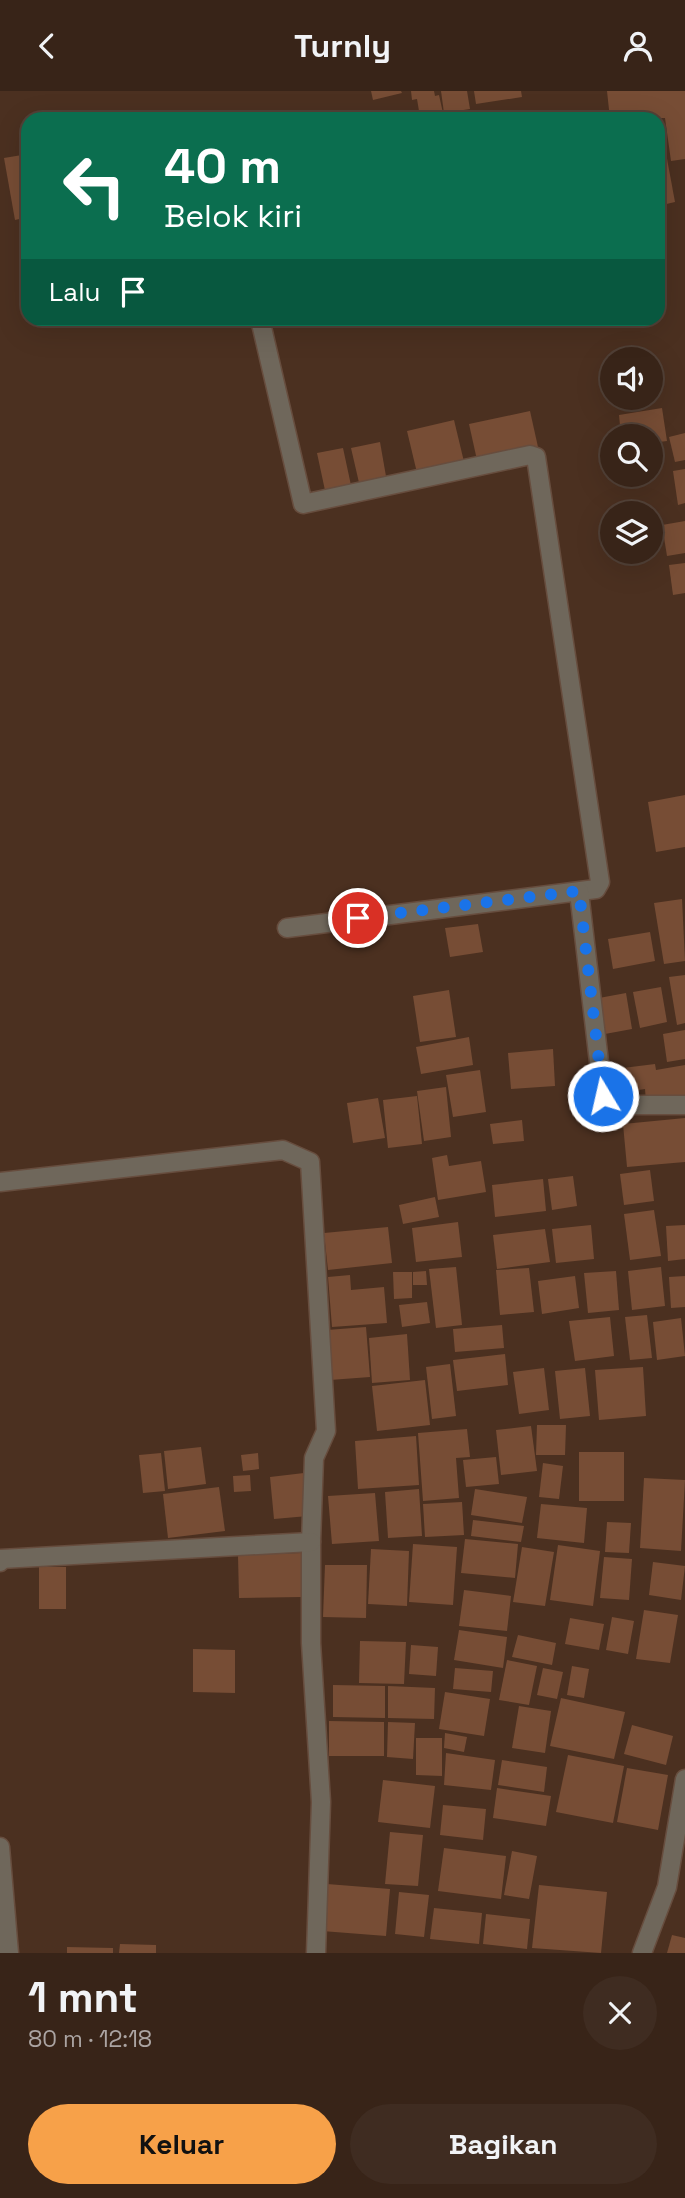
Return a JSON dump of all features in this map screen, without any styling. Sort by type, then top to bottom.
[{"type":"street","points":[[262,326],[303,504],[530,455],[536,457],[600,882],[599,888],[579,891],[287,928]]},
{"type":"street","points":[[579,891],[603,1096],[609,1103],[618,1105],[685,1104]]},
{"type":"street","points":[[0,1182],[283,1150],[310,1162],[326,1431],[314,1458],[311,1542],[312,1643],[321,1802],[316,1953]]},
{"type":"street","points":[[0,1559],[311,1542]]},
{"type":"street","points":[[642,1953],[667,1887],[685,1779]]},
{"type":"street","points":[[0,1847],[9,1953]]},
{"type":"building","points":[[371,91],[401,91],[402,93],[373,100]]},
{"type":"building","points":[[411,91],[434,91],[435,96],[439,95],[443,112],[419,112],[417,99],[412,100]]},
{"type":"building","points":[[441,91],[467,91],[470,109],[444,112]]},
{"type":"building","points":[[474,91],[521,91],[522,97],[476,104]]},
{"type":"building","points":[[607,91],[685,91],[685,159],[671,161],[665,112],[609,112]]},
{"type":"building","points":[[665,148],[675,202],[665,204]]},
{"type":"building","points":[[21,155],[21,219],[15,220],[4,158]]},
{"type":"building","points":[[662,410],[667,441],[663,442],[663,424],[620,424],[619,415]]},
{"type":"building","points":[[530,411],[538,447],[477,460],[469,424]]},
{"type":"building","points":[[454,420],[465,466],[418,477],[407,431]]},
{"type":"building","points":[[685,433],[685,460],[675,462],[669,437]]},
{"type":"building","points":[[380,442],[387,482],[360,487],[351,448]]},
{"type":"building","points":[[343,448],[352,490],[326,495],[317,453]]},
{"type":"building","points":[[685,469],[685,503],[678,505],[673,471]]},
{"type":"building","points":[[685,521],[685,553],[667,556],[663,525]]},
{"type":"building","points":[[685,563],[685,593],[673,595],[669,565]]},
{"type":"building","points":[[685,795],[685,847],[656,852],[648,802]]},
{"type":"building","points":[[682,899],[685,961],[664,964],[654,903]]},
{"type":"building","points":[[478,924],[483,952],[450,957],[445,928]]},
{"type":"building","points":[[650,932],[655,961],[613,969],[608,939]]},
{"type":"building","points":[[685,975],[685,1023],[677,1025],[669,977]]},
{"type":"building","points":[[661,987],[667,1022],[640,1028],[633,992]]},
{"type":"building","points":[[449,990],[456,1037],[420,1042],[413,996]]},
{"type":"building","points":[[626,993],[632,1029],[605,1034],[599,998]]},
{"type":"building","points":[[685,1030],[685,1059],[667,1062],[663,1034]]},
{"type":"building","points":[[469,1037],[473,1065],[421,1074],[416,1047]]},
{"type":"building","points":[[553,1049],[555,1086],[511,1089],[508,1053]]},
{"type":"building","points":[[655,1064],[656,1070],[685,1065],[685,1096],[646,1102],[645,1089],[626,1092],[623,1068]]},
{"type":"building","points":[[480,1070],[486,1112],[453,1117],[446,1075]]},
{"type":"building","points":[[446,1087],[451,1137],[424,1141],[417,1091]]},
{"type":"building","points":[[417,1096],[422,1144],[388,1148],[383,1100]]},
{"type":"building","points":[[378,1098],[385,1138],[353,1143],[347,1103]]},
{"type":"building","points":[[685,1118],[685,1162],[627,1167],[623,1124]]},
{"type":"building","points":[[522,1120],[524,1141],[493,1144],[490,1124]]},
{"type":"building","points":[[447,1155],[449,1166],[481,1161],[486,1192],[438,1200],[432,1158]]},
{"type":"building","points":[[650,1170],[654,1201],[624,1205],[620,1174]]},
{"type":"building","points":[[573,1176],[577,1206],[552,1210],[548,1179]]},
{"type":"building","points":[[543,1179],[546,1211],[495,1217],[492,1185]]},
{"type":"building","points":[[435,1197],[439,1217],[403,1224],[399,1205]]},
{"type":"building","points":[[654,1210],[661,1256],[630,1260],[624,1214]]},
{"type":"building","points":[[458,1222],[462,1257],[416,1262],[412,1228]]},
{"type":"building","points":[[591,1225],[594,1259],[556,1263],[552,1229]]},
{"type":"building","points":[[685,1225],[685,1259],[668,1261],[666,1226]]},
{"type":"building","points":[[388,1227],[392,1263],[328,1270],[324,1233]]},
{"type":"building","points":[[545,1229],[550,1262],[497,1269],[493,1235]]},
{"type":"building","points":[[456,1267],[462,1325],[436,1328],[429,1269]]},
{"type":"building","points":[[661,1267],[665,1306],[632,1310],[628,1271]]},
{"type":"building","points":[[529,1268],[534,1312],[500,1315],[496,1270]]},
{"type":"building","points":[[426,1271],[427,1285],[413,1285],[413,1272]]},
{"type":"building","points":[[616,1271],[619,1310],[588,1313],[584,1273]]},
{"type":"building","points":[[393,1272],[412,1272],[412,1298],[394,1299]]},
{"type":"building","points":[[350,1275],[351,1290],[384,1287],[387,1323],[332,1327],[328,1277]]},
{"type":"building","points":[[575,1276],[579,1308],[542,1314],[538,1281]]},
{"type":"building","points":[[685,1276],[685,1307],[671,1308],[669,1277]]},
{"type":"building","points":[[427,1302],[430,1323],[402,1327],[399,1305]]},
{"type":"building","points":[[647,1315],[652,1358],[630,1360],[625,1317]]},
{"type":"building","points":[[610,1317],[614,1356],[575,1361],[569,1321]]},
{"type":"building","points":[[681,1318],[685,1356],[657,1360],[653,1322]]},
{"type":"building","points":[[502,1325],[504,1348],[455,1352],[453,1329]]},
{"type":"building","points":[[366,1327],[370,1377],[330,1380],[327,1330]]},
{"type":"building","points":[[407,1334],[410,1380],[372,1383],[369,1338]]},
{"type":"building","points":[[505,1354],[508,1385],[457,1391],[453,1360]]},
{"type":"building","points":[[450,1364],[456,1416],[432,1419],[426,1367]]},
{"type":"building","points":[[643,1367],[646,1416],[599,1420],[595,1370]]},
{"type":"building","points":[[544,1368],[549,1410],[519,1414],[513,1372]]},
{"type":"building","points":[[585,1368],[590,1416],[560,1419],[555,1371]]},
{"type":"building","points":[[425,1380],[430,1425],[377,1431],[372,1386]]},
{"type":"building","points":[[537,1425],[566,1425],[565,1455],[536,1455]]},
{"type":"building","points":[[531,1426],[537,1471],[501,1475],[496,1430]]},
{"type":"building","points":[[467,1429],[470,1457],[456,1458],[459,1498],[423,1501],[418,1433]]},
{"type":"building","points":[[416,1436],[419,1485],[358,1489],[355,1441]]},
{"type":"building","points":[[201,1447],[206,1484],[168,1489],[164,1451]]},
{"type":"building","points":[[579,1452],[624,1452],[624,1501],[579,1501]]},
{"type":"building","points":[[161,1453],[165,1491],[143,1493],[139,1455]]},
{"type":"building","points":[[258,1453],[259,1469],[243,1471],[241,1455]]},
{"type":"building","points":[[496,1457],[499,1484],[466,1487],[463,1460]]},
{"type":"building","points":[[543,1463],[563,1466],[559,1499],[539,1497]]},
{"type":"building","points":[[304,1473],[308,1516],[274,1519],[270,1477]]},
{"type":"building","points":[[250,1475],[251,1491],[234,1492],[233,1476]]},
{"type":"building","points":[[644,1478],[685,1480],[681,1551],[640,1548]]},
{"type":"building","points":[[219,1487],[225,1531],[168,1538],[163,1494]]},
{"type":"building","points":[[419,1489],[422,1536],[388,1538],[385,1492]]},
{"type":"building","points":[[475,1489],[527,1497],[522,1523],[471,1515]]},
{"type":"building","points":[[375,1493],[379,1541],[332,1544],[328,1496]]},
{"type":"building","points":[[462,1502],[464,1535],[425,1537],[423,1504]]},
{"type":"building","points":[[541,1504],[587,1508],[584,1543],[537,1538]]},
{"type":"building","points":[[473,1520],[524,1526],[521,1542],[471,1536]]},
{"type":"building","points":[[607,1522],[631,1523],[629,1553],[605,1552]]},
{"type":"building","points":[[465,1539],[518,1544],[515,1578],[461,1573]]},
{"type":"building","points":[[413,1544],[457,1547],[453,1605],[409,1602]]},
{"type":"building","points":[[558,1545],[600,1551],[593,1606],[550,1600]]},
{"type":"building","points":[[522,1547],[554,1552],[545,1606],[513,1602]]},
{"type":"building","points":[[371,1549],[409,1551],[407,1606],[368,1604]]},
{"type":"building","points":[[301,1553],[302,1597],[239,1598],[238,1555]]},
{"type":"building","points":[[604,1557],[632,1559],[629,1600],[600,1598]]},
{"type":"building","points":[[653,1562],[685,1566],[681,1600],[649,1595]]},
{"type":"building","points":[[325,1565],[367,1565],[366,1618],[323,1617]]},
{"type":"building","points":[[39,1567],[66,1567],[66,1609],[39,1609]]},
{"type":"building","points":[[464,1590],[511,1596],[507,1631],[459,1626]]},
{"type":"building","points":[[644,1610],[678,1615],[670,1663],[636,1659]]},
{"type":"building","points":[[612,1617],[634,1621],[628,1654],[606,1650]]},
{"type":"building","points":[[570,1618],[604,1624],[599,1650],[565,1644]]},
{"type":"building","points":[[459,1630],[507,1637],[503,1668],[454,1660]]},
{"type":"building","points":[[518,1635],[556,1643],[552,1665],[512,1657]]},
{"type":"building","points":[[360,1641],[406,1642],[404,1684],[359,1683]]},
{"type":"building","points":[[411,1645],[438,1647],[436,1676],[409,1674]]},
{"type":"building","points":[[193,1649],[235,1650],[235,1693],[193,1692]]},
{"type":"building","points":[[507,1660],[537,1666],[529,1705],[499,1700]]},
{"type":"building","points":[[572,1666],[589,1669],[584,1698],[567,1695]]},
{"type":"building","points":[[455,1668],[493,1671],[491,1692],[453,1689]]},
{"type":"building","points":[[543,1668],[563,1672],[557,1699],[537,1695]]},
{"type":"building","points":[[333,1685],[385,1686],[385,1718],[333,1717]]},
{"type":"building","points":[[388,1686],[435,1688],[434,1719],[388,1718]]},
{"type":"building","points":[[445,1692],[490,1699],[484,1736],[439,1729]]},
{"type":"building","points":[[561,1698],[625,1712],[614,1759],[550,1746]]},
{"type":"building","points":[[519,1706],[551,1711],[545,1753],[512,1748]]},
{"type":"building","points":[[329,1721],[384,1722],[384,1756],[329,1756]]},
{"type":"building","points":[[388,1722],[415,1723],[413,1759],[387,1757]]},
{"type":"building","points":[[632,1725],[673,1736],[666,1765],[624,1754]]},
{"type":"building","points":[[445,1733],[467,1737],[464,1752],[444,1748]]},
{"type":"building","points":[[416,1738],[442,1738],[442,1776],[416,1775]]},
{"type":"building","points":[[446,1753],[495,1760],[491,1790],[444,1785]]},
{"type":"building","points":[[568,1755],[624,1766],[613,1823],[556,1812]]},
{"type":"building","points":[[502,1760],[547,1767],[544,1792],[498,1785]]},
{"type":"building","points":[[627,1768],[668,1775],[658,1830],[617,1822]]},
{"type":"building","points":[[383,1780],[435,1786],[430,1828],[378,1822]]},
{"type":"building","points":[[497,1788],[551,1796],[546,1826],[493,1818]]},
{"type":"building","points":[[443,1805],[486,1809],[483,1840],[440,1835]]},
{"type":"building","points":[[390,1832],[423,1835],[418,1886],[385,1884]]},
{"type":"building","points":[[444,1848],[506,1856],[501,1899],[438,1891]]},
{"type":"building","points":[[512,1851],[537,1856],[529,1899],[504,1895]]},
{"type":"building","points":[[327,1884],[390,1889],[386,1936],[322,1931]]},
{"type":"building","points":[[539,1885],[607,1892],[601,1953],[532,1948]]},
{"type":"building","points":[[399,1892],[429,1895],[424,1937],[395,1934]]},
{"type":"building","points":[[434,1908],[482,1913],[479,1944],[430,1939]]},
{"type":"building","points":[[486,1914],[530,1919],[527,1949],[483,1944]]},
{"type":"building","points":[[672,1935],[685,1938],[685,1953],[667,1953]]},
{"type":"building","points":[[120,1944],[156,1945],[156,1953],[119,1953]]},
{"type":"building","points":[[67,1947],[113,1948],[113,1953],[67,1953]]},
{"type":"route","points":[[358,918],[428,908],[499,903],[579,891],[603,1096]]}]
